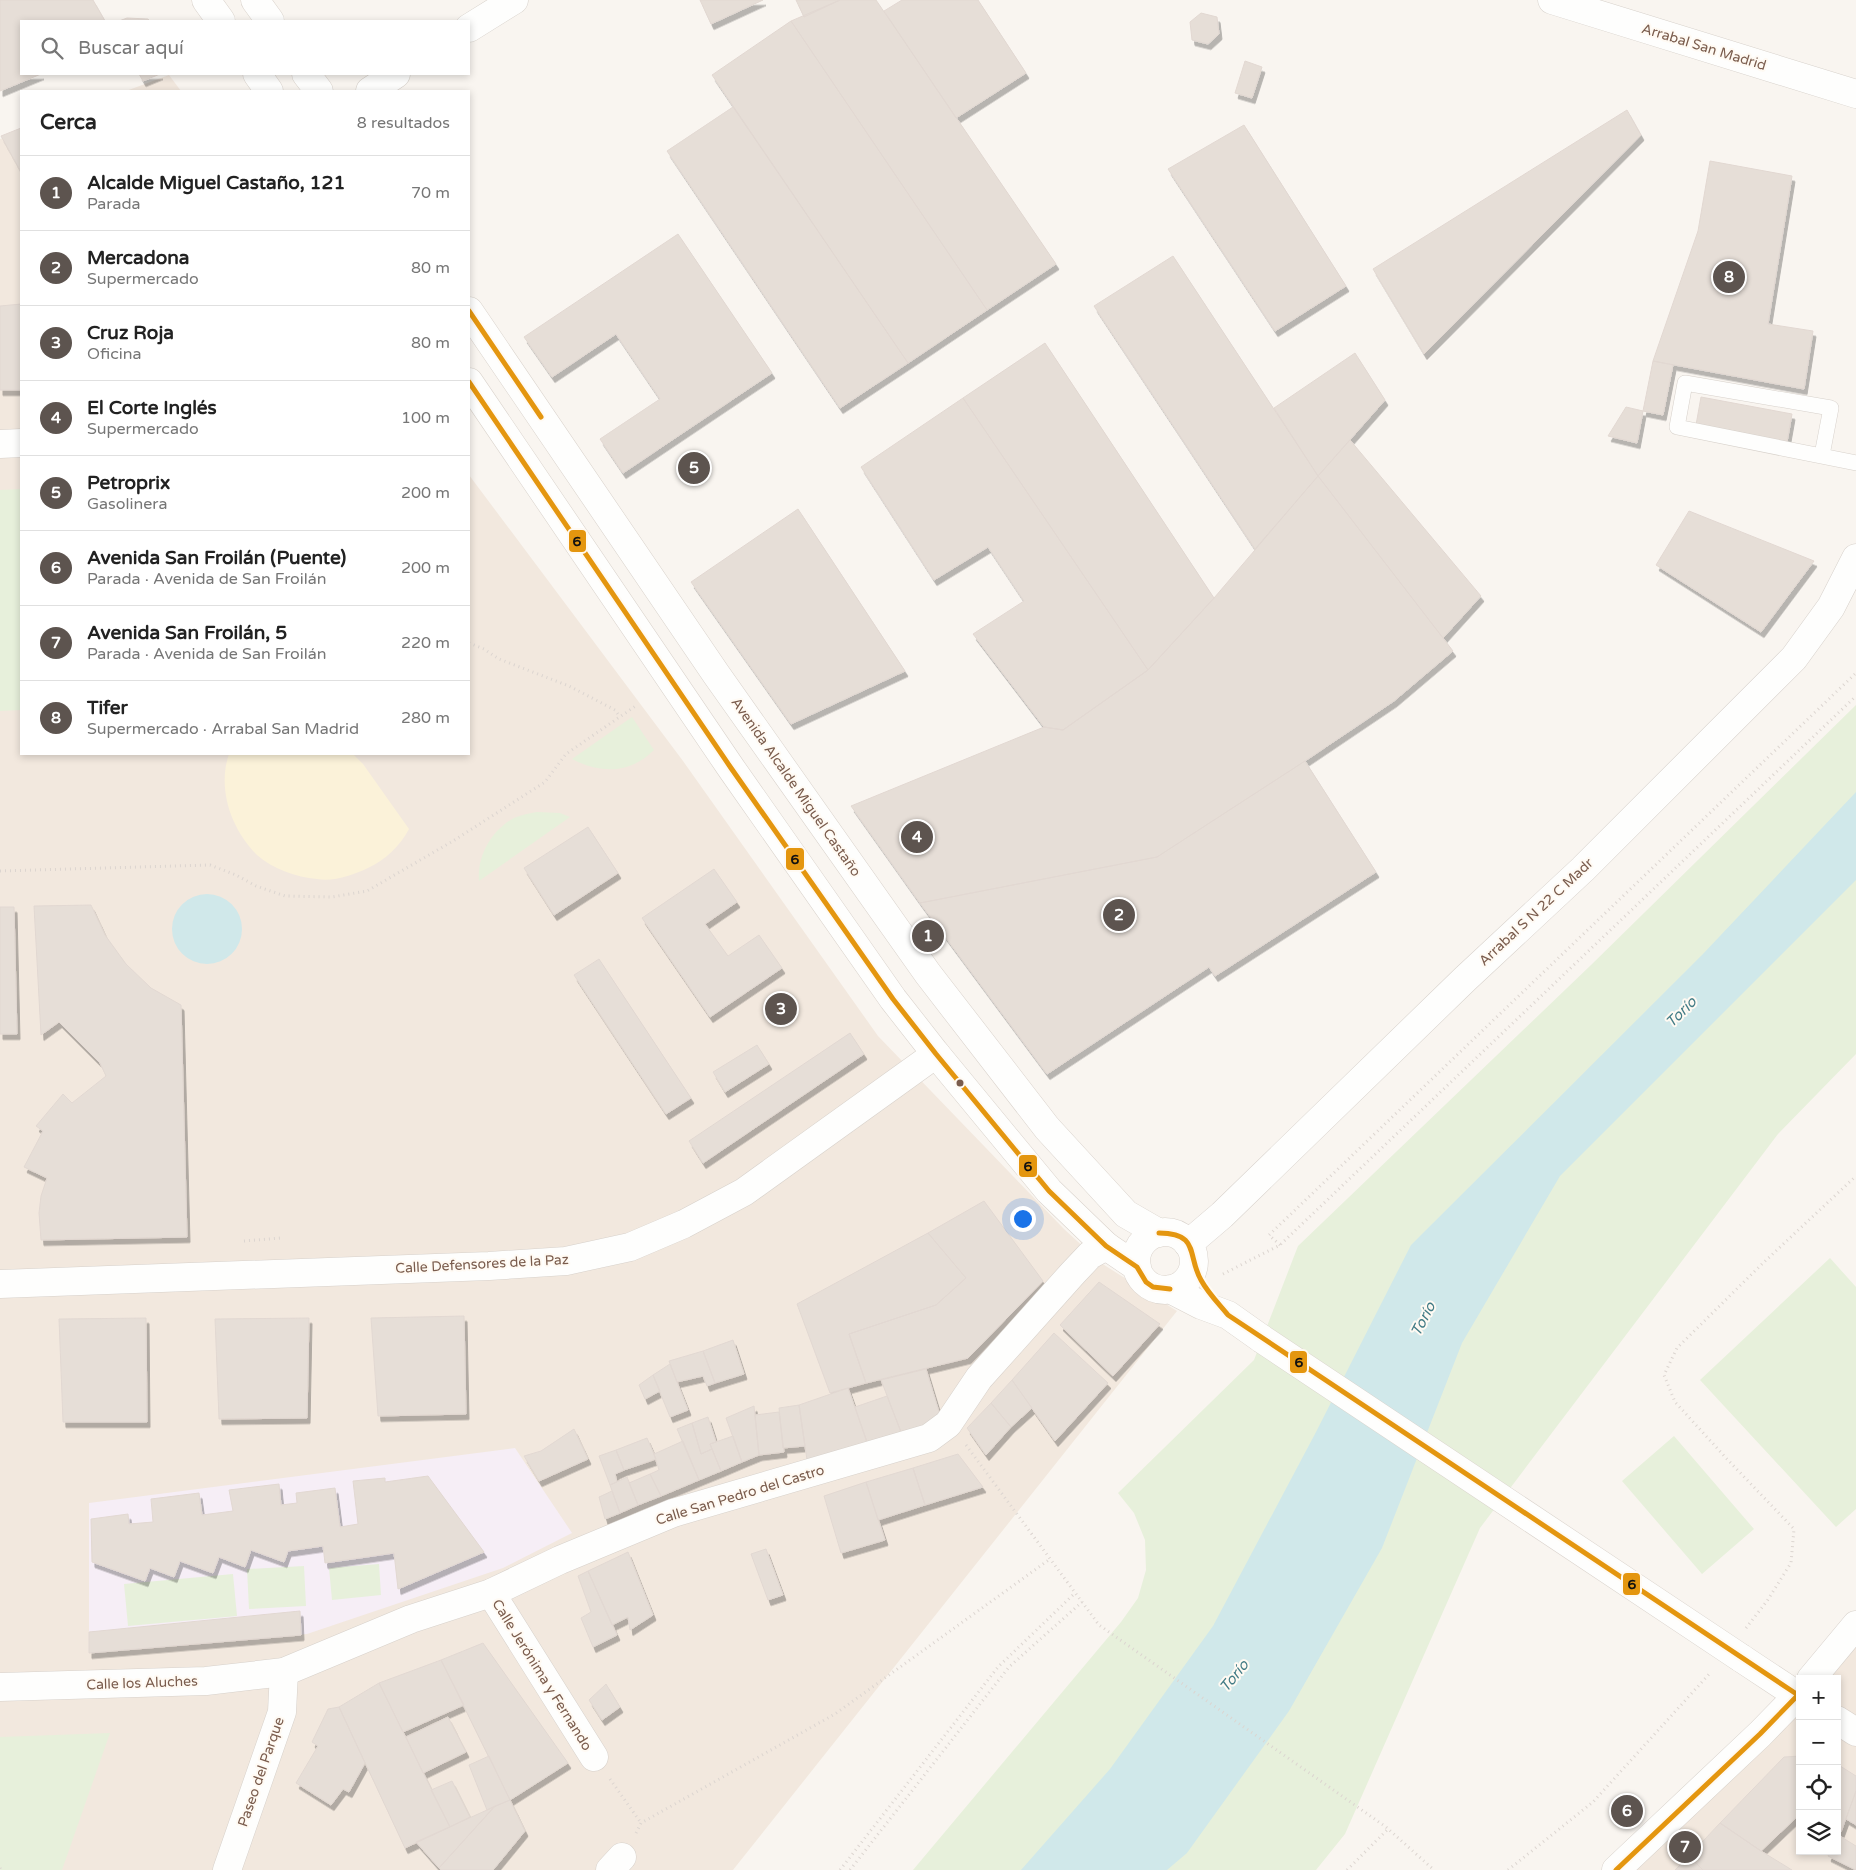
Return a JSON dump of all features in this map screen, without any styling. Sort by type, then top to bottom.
[{"type":"street","points":[[206,0],[220,20]]},
{"type":"street","points":[[256,0],[269,20]]},
{"type":"street","points":[[470,27],[514,0]]},
{"type":"street","name":"Arrabal San Madrid","points":[[1552,0],[1856,94]]},
{"type":"street","points":[[258,75],[268,90]]},
{"type":"street","points":[[307,75],[317,90]]},
{"type":"street","points":[[372,90],[394,75]]},
{"type":"street","name":"Avenida Alcalde Miguel Castaño","points":[[470,312],[716,674],[928,974],[1047,1128],[1126,1214],[1159,1233]]},
{"type":"street","points":[[470,383],[732,768],[893,999],[1049,1191],[1106,1246],[1137,1267]]},
{"type":"street","points":[[0,444],[20,443]]},
{"type":"street","name":"Arrabal S N 22 C Madr","points":[[1191,1254],[1222,1215],[1465,979],[1583,869],[1794,658],[1831,607],[1856,558]]},
{"type":"street","name":"Calle Defensores de la Paz","points":[[0,1284],[489,1266],[566,1261],[630,1247],[684,1224],[744,1192],[936,1054]]},
{"type":"street","points":[[1191,1254],[1186,1281],[1170,1289],[1153,1287],[1146,1282],[1137,1267],[1136,1258],[1139,1249],[1150,1236],[1159,1233],[1175,1234],[1191,1254],[1198,1276],[1228,1315]]},
{"type":"street","name":"Calle San Pedro del Castro","points":[[284,1672],[411,1619],[491,1593],[560,1560],[672,1513],[929,1438],[948,1424],[979,1378],[1090,1255],[1106,1246]]},
{"type":"street","points":[[1170,1289],[1228,1315],[1741,1658],[1796,1688]]},
{"type":"street","name":"Calle Jerónima y Fernando","points":[[491,1593],[594,1757]]},
{"type":"street","points":[[1815,1675],[1856,1625]]},
{"type":"street","name":"Calle los Aluches","points":[[0,1688],[206,1682],[284,1672]]},
{"type":"street","name":"Paseo del Parque","points":[[227,1870],[282,1712],[284,1672]]},
{"type":"street","points":[[1616,1870],[1760,1734],[1796,1697]]},
{"type":"street","points":[[1841,1723],[1856,1732]]},
{"type":"lane","points":[[1822,455],[1831,408],[1685,383],[1677,427],[1856,463]]},
{"type":"path","points":[[470,644],[499,658],[569,686],[615,710],[620,717]]},
{"type":"path","points":[[1280,1245],[1269,1235],[1856,673]]},
{"type":"path","points":[[1223,1274],[1280,1245],[1856,696]]},
{"type":"path","points":[[0,871],[210,865],[236,875],[256,886],[285,896],[332,897],[368,891],[453,842],[545,782],[566,754],[637,705]]},
{"type":"path","points":[[1744,1630],[1767,1601],[1791,1563],[1794,1529],[1675,1402],[1664,1375],[1677,1348],[1762,1264],[1856,1176]]},
{"type":"path","points":[[244,1240],[281,1238]]},
{"type":"path","points":[[962,1440],[1099,1625],[1387,1828],[1434,1870]]},
{"type":"path","points":[[616,1864],[641,1823],[835,1714],[1050,1559]]},
{"type":"path","points":[[840,1870],[998,1667],[1075,1592]]},
{"type":"path","points":[[850,1870],[1009,1667],[1082,1602]]},
{"type":"path","points":[[1508,1870],[1593,1802],[1716,1667]]},
{"type":"path","points":[[594,1757],[641,1823]]},
{"type":"path","points":[[1347,1870],[1387,1828]]},
{"type":"shaded area","points":[[169,75],[180,90],[129,90]]},
{"type":"shaded area","points":[[20,131],[20,755],[470,755],[470,476],[683,761],[878,1036],[1064,1229],[1101,1263],[1177,1311],[733,1870],[0,1870],[0,139]]},
{"type":"shaded area","points":[[515,1448],[572,1533],[503,1568],[307,1634],[89,1653],[89,1503]]},
{"type":"shaded area","points":[[1856,1626],[1856,1870],[1610,1870],[1622,1861],[1796,1682],[1796,1855],[1841,1855],[1841,1675],[1804,1675]]},
{"type":"green space","points":[[20,489],[20,710],[0,711],[0,490]]},
{"type":"green space","points":[[1856,705],[1856,1054],[1778,1134],[1480,1528],[1345,1834],[1316,1870],[913,1870],[1121,1622],[1138,1598],[1146,1570],[1145,1540],[1134,1513],[1118,1493],[1254,1360],[1298,1246],[1591,965]]},
{"type":"green space","points":[[632,717],[654,750],[645,758],[635,764],[615,769],[594,767],[572,759]]},
{"type":"green space","points":[[537,812],[560,813],[570,817],[479,881],[483,853],[493,836],[514,818]]},
{"type":"green space","points":[[1830,1258],[1856,1287],[1856,1509],[1836,1527],[1700,1380]]},
{"type":"green space","points":[[1674,1436],[1754,1529],[1702,1574],[1622,1481]]},
{"type":"green space","points":[[379,1564],[381,1595],[332,1600],[329,1568]]},
{"type":"green space","points":[[304,1566],[306,1606],[249,1609],[247,1569]]},
{"type":"green space","points":[[233,1574],[237,1616],[128,1626],[124,1584]]},
{"type":"green space","points":[[110,1733],[62,1870],[0,1870],[0,1737]]},
{"type":"sand","points":[[229,755],[354,755],[363,764],[409,829],[397,847],[386,857],[368,868],[350,875],[337,879],[323,880],[285,872],[257,855],[240,833],[229,808],[226,794],[226,767]]},
{"type":"water","name":"Torío","points":[[1856,792],[1856,880],[1560,1176],[1462,1343],[1382,1548],[1289,1711],[1187,1853],[1167,1870],[1021,1870],[1110,1769],[1213,1626],[1316,1432],[1411,1245],[1702,955]]},
{"type":"water","points":[[214,894],[227,900],[236,909],[240,915],[242,929],[240,943],[232,954],[221,962],[200,964],[193,962],[182,954],[174,943],[172,922],[174,915],[182,904],[193,896]]},
{"type":"building","points":[[0,0],[93,0],[104,20],[20,20],[20,75],[39,75],[0,91]]},
{"type":"building","points":[[700,0],[763,0],[711,24]]},
{"type":"building","points":[[796,0],[840,0],[804,17]]},
{"type":"building","points":[[840,0],[876,0],[1056,264],[987,310],[791,21]]},
{"type":"building","points":[[902,0],[978,0],[1026,73],[956,118],[884,11]]},
{"type":"building","points":[[1201,13],[1217,17],[1219,34],[1208,44],[1192,40],[1190,22]]},
{"type":"building","points":[[127,18],[149,20],[122,20]]},
{"type":"building","points":[[791,21],[987,310],[908,363],[712,75]]},
{"type":"building","points":[[1245,61],[1262,67],[1252,98],[1235,93]]},
{"type":"building","points":[[140,75],[158,75],[143,81]]},
{"type":"building","points":[[733,107],[908,363],[840,408],[667,151]]},
{"type":"building","points":[[1627,110],[1641,135],[1424,354],[1373,269]]},
{"type":"building","points":[[1244,125],[1346,286],[1275,331],[1168,169]]},
{"type":"building","points":[[20,128],[20,170],[1,136]]},
{"type":"building","points":[[1710,161],[1792,176],[1768,324],[1813,331],[1804,389],[1653,361],[1698,231]]},
{"type":"building","points":[[678,234],[772,373],[623,473],[600,439],[660,399],[616,334],[552,377],[524,337]]},
{"type":"building","points":[[1173,256],[1318,476],[1255,549],[1094,306]]},
{"type":"building","points":[[20,304],[20,390],[0,390],[0,306]]},
{"type":"building","points":[[1045,343],[1214,598],[1148,670],[963,398]]},
{"type":"building","points":[[1355,353],[1385,400],[1318,476],[1274,408]]},
{"type":"building","points":[[1653,361],[1673,365],[1663,415],[1643,411]]},
{"type":"building","points":[[1701,397],[1792,414],[1787,442],[1696,425]]},
{"type":"building","points":[[963,398],[1148,670],[1063,730],[1044,727],[973,634],[1024,601],[988,547],[934,580],[861,467]]},
{"type":"building","points":[[1626,407],[1643,411],[1637,443],[1608,436]]},
{"type":"building","points":[[1350,440],[1481,596],[1443,638],[1318,476]]},
{"type":"building","points":[[1318,476],[1453,651],[1394,701],[1157,857],[920,903],[851,806],[1044,727],[1063,730],[1148,670],[1214,598]]},
{"type":"building","points":[[798,509],[905,671],[791,724],[691,582]]},
{"type":"building","points":[[1689,511],[1814,561],[1761,632],[1656,565]]},
{"type":"building","points":[[1305,761],[1376,872],[1215,976],[1209,967],[1047,1074],[920,903],[1157,857]]},
{"type":"building","points":[[588,827],[618,873],[554,915],[524,868]]},
{"type":"building","points":[[714,869],[737,902],[705,924],[728,956],[759,935],[782,968],[710,1017],[642,918]]},
{"type":"building","points":[[91,905],[105,935],[126,964],[151,988],[181,1005],[187,1237],[41,1240],[39,1213],[41,1196],[47,1178],[24,1167],[43,1131],[36,1126],[63,1094],[72,1103],[106,1076],[100,1063],[59,1022],[41,1035],[34,906]]},
{"type":"building","points":[[0,907],[14,907],[17,1034],[0,1034]]},
{"type":"building","points":[[599,959],[691,1098],[666,1114],[574,975]]},
{"type":"building","points":[[850,1033],[864,1054],[703,1163],[689,1141]]},
{"type":"building","points":[[757,1045],[769,1064],[725,1092],[713,1072]]},
{"type":"building","points":[[984,1201],[1043,1281],[968,1358],[866,1383],[849,1334],[936,1305],[966,1278],[928,1233]]},
{"type":"building","points":[[928,1233],[966,1278],[936,1305],[849,1334],[866,1383],[830,1393],[797,1304]]},
{"type":"building","points":[[1099,1282],[1160,1324],[1113,1376],[1060,1325]]},
{"type":"building","points":[[464,1316],[466,1414],[378,1416],[371,1318]]},
{"type":"building","points":[[146,1318],[147,1422],[63,1422],[59,1319]]},
{"type":"building","points":[[309,1318],[307,1418],[219,1419],[215,1319]]},
{"type":"building","points":[[1054,1333],[1108,1383],[1055,1441],[1012,1380]]},
{"type":"building","points":[[733,1340],[744,1374],[715,1383],[703,1351]]},
{"type":"building","points":[[703,1351],[715,1383],[707,1386],[703,1376],[677,1382],[669,1361]]},
{"type":"building","points":[[670,1364],[688,1410],[670,1417],[653,1375]]},
{"type":"building","points":[[926,1369],[942,1422],[901,1432],[881,1380]]},
{"type":"building","points":[[653,1375],[660,1391],[645,1399],[639,1385]]},
{"type":"building","points":[[1012,1380],[1032,1408],[1011,1427],[991,1403]]},
{"type":"building","points":[[848,1388],[867,1442],[807,1460],[799,1405]]},
{"type":"building","points":[[887,1396],[901,1432],[867,1442],[855,1407]]},
{"type":"building","points":[[991,1403],[1011,1427],[986,1455],[967,1428]]},
{"type":"building","points":[[799,1405],[805,1446],[783,1448],[779,1408]]},
{"type":"building","points":[[754,1406],[759,1455],[742,1462],[726,1418]]},
{"type":"building","points":[[779,1412],[784,1452],[759,1455],[755,1415]]},
{"type":"building","points":[[708,1417],[716,1442],[710,1444],[712,1449],[701,1454],[692,1423]]},
{"type":"building","points":[[692,1423],[701,1454],[712,1449],[721,1471],[699,1480],[677,1429]]},
{"type":"building","points":[[574,1429],[588,1459],[539,1481],[524,1456],[541,1451]]},
{"type":"building","points":[[733,1436],[742,1462],[721,1471],[710,1444]]},
{"type":"building","points":[[647,1438],[656,1459],[624,1470],[616,1450]]},
{"type":"building","points":[[683,1441],[699,1480],[661,1496],[650,1474],[659,1470],[654,1454]]},
{"type":"building","points":[[616,1450],[624,1470],[615,1474],[617,1482],[610,1485],[599,1456]]},
{"type":"building","points":[[958,1454],[983,1487],[925,1505],[913,1468]]},
{"type":"building","points":[[913,1468],[925,1505],[878,1520],[866,1482]]},
{"type":"building","points":[[650,1474],[661,1496],[638,1505],[629,1483]]},
{"type":"building","points":[[428,1476],[484,1552],[398,1589],[394,1553],[325,1563],[323,1546],[288,1551],[284,1562],[251,1550],[245,1567],[219,1557],[213,1573],[180,1561],[174,1577],[150,1568],[145,1581],[92,1562],[91,1519],[128,1514],[129,1524],[153,1522],[151,1499],[199,1493],[202,1515],[233,1511],[229,1490],[279,1484],[281,1505],[297,1503],[296,1493],[335,1488],[340,1527],[358,1524],[353,1481],[385,1478],[385,1482]]},
{"type":"building","points":[[627,1477],[638,1505],[620,1513],[610,1485]]},
{"type":"building","points":[[866,1482],[885,1540],[841,1553],[824,1496]]},
{"type":"building","points":[[612,1491],[620,1513],[605,1519],[599,1497]]},
{"type":"building","points":[[766,1549],[783,1595],[768,1600],[751,1554]]},
{"type":"building","points":[[628,1552],[653,1615],[630,1630],[628,1617],[612,1625],[588,1571]]},
{"type":"building","points":[[588,1571],[617,1635],[593,1647],[581,1618],[591,1612],[578,1576]]},
{"type":"building","points":[[300,1611],[301,1635],[89,1653],[89,1632]]},
{"type":"building","points":[[483,1643],[568,1763],[510,1800],[441,1660]]},
{"type":"building","points":[[441,1660],[464,1705],[403,1732],[379,1683]]},
{"type":"building","points":[[379,1683],[450,1827],[405,1848],[339,1707]]},
{"type":"building","points":[[606,1684],[620,1707],[602,1720],[589,1700]]},
{"type":"building","points":[[339,1707],[365,1763],[349,1792],[343,1789],[331,1805],[296,1783],[318,1746],[312,1742],[328,1709]]},
{"type":"building","points":[[448,1717],[466,1752],[423,1773],[406,1737]]},
{"type":"building","points":[[489,1756],[510,1800],[487,1810],[469,1765]]},
{"type":"building","points":[[1796,1756],[1796,1818],[1761,1851],[1720,1823],[1784,1757]]},
{"type":"building","points":[[1841,1767],[1856,1776],[1856,1791],[1841,1832]]},
{"type":"building","points":[[452,1781],[470,1817],[450,1827],[431,1790]]},
{"type":"building","points":[[1856,1791],[1856,1825],[1846,1819]]},
{"type":"building","points":[[510,1800],[525,1831],[493,1870],[441,1870],[439,1868],[495,1806]]},
{"type":"building","points":[[495,1806],[439,1868],[416,1842],[487,1810]]},
{"type":"building","points":[[1720,1823],[1792,1870],[1703,1870],[1689,1856]]},
{"type":"building","points":[[1841,1837],[1856,1846],[1856,1870],[1828,1856],[1841,1855]]},
{"type":"building","points":[[1689,1856],[1703,1870],[1675,1870]]},
{"type":"transit line","name":"6","points":[[470,312],[541,417]]},
{"type":"transit line","name":"6","points":[[470,383],[731,768],[893,999],[1049,1191],[1106,1246],[1137,1267],[1146,1282],[1153,1287],[1170,1289]]},
{"type":"transit line","name":"6","points":[[1159,1233],[1172,1234],[1181,1237],[1187,1242],[1201,1280],[1228,1315],[1796,1694]]},
{"type":"transit line","name":"6","points":[[1616,1870],[1760,1734],[1796,1697]]},
{"type":"place","name":"Tifer","points":[[1729,277]]},
{"type":"place","name":"Petroprix","points":[[694,468]]},
{"type":"place","name":"El Corte Inglés","points":[[917,837]]},
{"type":"place","name":"Mercadona","points":[[1119,915]]},
{"type":"place","name":"Alcalde Miguel Castaño, 121","points":[[928,936]]},
{"type":"place","name":"Cruz Roja","points":[[781,1009]]},
{"type":"place","name":"Avenida San Froilán (Puente)","points":[[1627,1811]]},
{"type":"place","name":"Avenida San Froilán, 5","points":[[1685,1847]]}]
